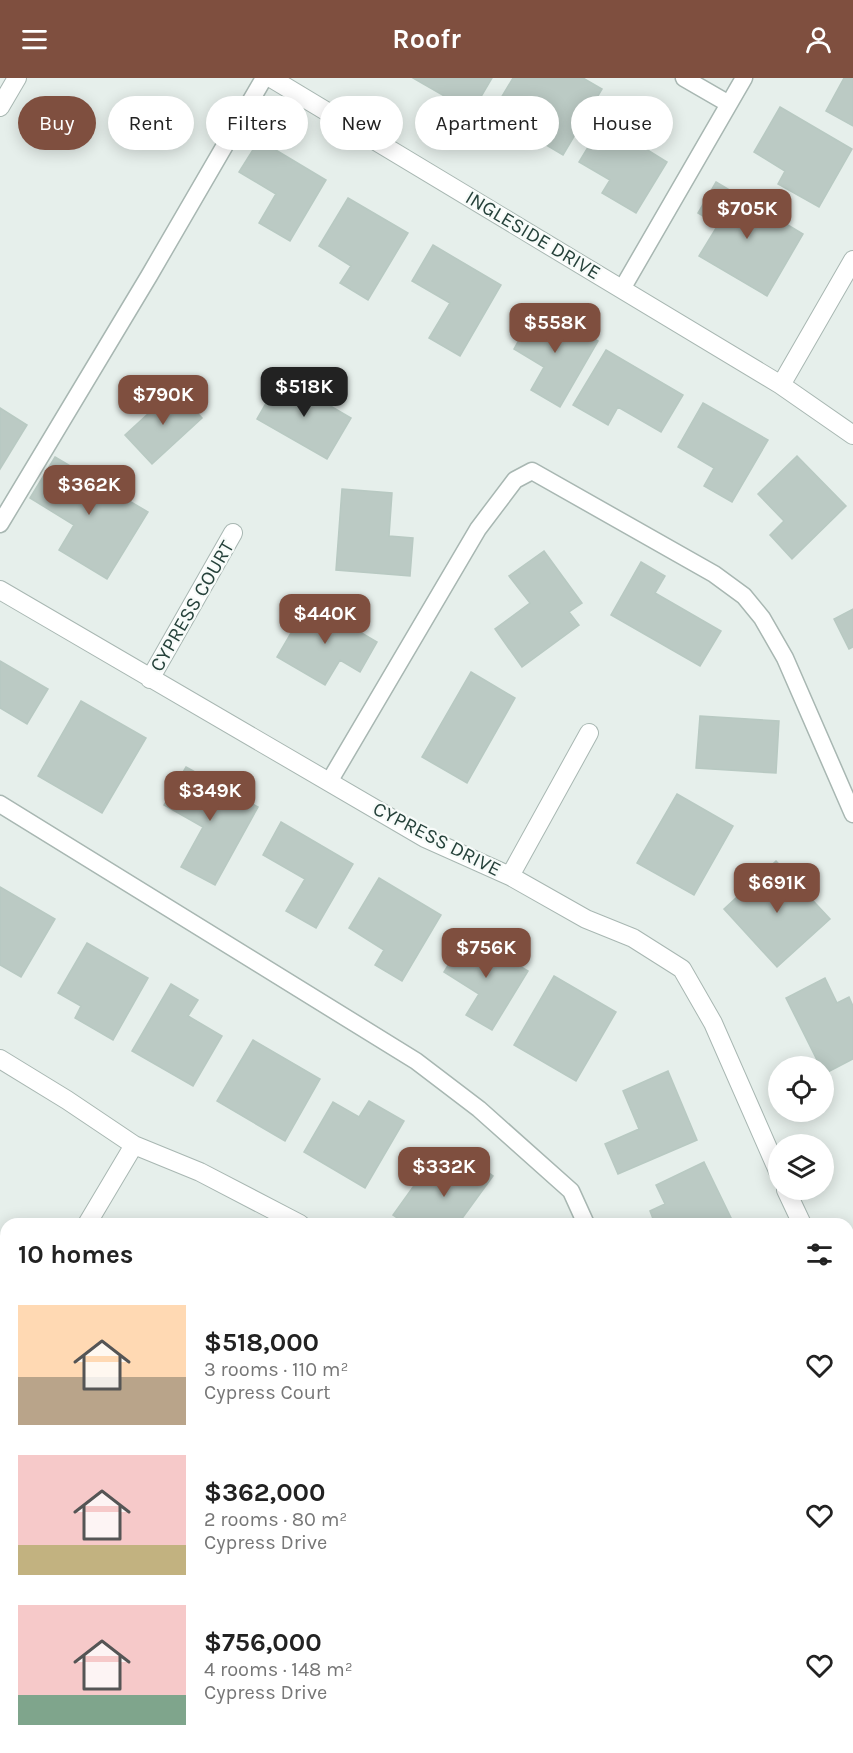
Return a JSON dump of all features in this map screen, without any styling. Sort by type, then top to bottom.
[{"type":"street","points":[[0,107],[17,78]]},
{"type":"street","name":"INGLESIDE DRIVE","points":[[271,78],[782,385],[853,435]]},
{"type":"street","points":[[782,385],[853,260]]},
{"type":"street","name":"CYPRESS COURT","points":[[150,679],[234,533]]},
{"type":"street","name":"CYPRESS DRIVE","points":[[0,590],[425,838],[510,876],[586,919],[633,938],[682,969],[713,1023],[768,1148]]},
{"type":"street","points":[[510,876],[589,733]]},
{"type":"street","points":[[0,1059],[134,1145],[200,1172],[288,1218]]},
{"type":"street","points":[[91,1218],[134,1145]]},
{"type":"street","points":[[791,1200],[799,1218]]},
{"type":"lane","points":[[0,524],[149,276],[264,78]]},
{"type":"lane","points":[[684,78],[729,104]]},
{"type":"lane","points":[[622,289],[744,78]]},
{"type":"lane","points":[[329,783],[478,529],[515,480],[532,471],[714,574],[744,596],[762,618],[785,658],[853,814]]},
{"type":"lane","points":[[0,804],[416,1061],[479,1109],[571,1191],[583,1218]]},
{"type":"building","points":[[413,78],[492,78],[481,96],[444,96]]},
{"type":"building","points":[[513,78],[583,78],[602,89],[598,96],[571,96],[571,141],[563,155],[555,150],[559,150],[559,96],[502,96]]},
{"type":"building","points":[[844,78],[853,78],[853,126],[826,111]]},
{"type":"building","points":[[780,107],[852,149],[819,207],[778,184],[785,171],[754,152]]},
{"type":"building","points":[[253,150],[276,150],[326,180],[290,241],[259,223],[276,194],[239,172]]},
{"type":"building","points":[[586,150],[648,150],[667,162],[636,213],[602,193],[610,180],[579,162]]},
{"type":"building","points":[[716,182],[803,234],[767,296],[699,256],[718,225],[698,213]]},
{"type":"building","points":[[348,198],[408,233],[368,300],[340,283],[351,266],[319,246]]},
{"type":"building","points":[[433,245],[501,285],[460,356],[429,338],[450,303],[412,281]]},
{"type":"building","points":[[538,306],[598,341],[560,407],[531,390],[544,367],[514,349]]},
{"type":"building","points":[[606,350],[683,395],[661,432],[618,407],[608,425],[573,405]]},
{"type":"building","points":[[281,377],[351,418],[327,459],[257,419]]},
{"type":"building","points":[[175,389],[202,418],[152,464],[125,435]]},
{"type":"building","points":[[703,403],[768,440],[732,502],[704,486],[714,468],[678,447]]},
{"type":"building","points":[[0,408],[27,425],[0,469]]},
{"type":"building","points":[[797,456],[846,506],[792,559],[770,535],[784,521],[758,494]]},
{"type":"building","points":[[55,457],[148,512],[107,579],[59,550],[74,525],[30,498]]},
{"type":"building","points":[[342,489],[392,493],[389,536],[413,538],[410,576],[336,570]]},
{"type":"building","points":[[544,551],[582,603],[569,612],[579,625],[522,667],[495,629],[530,603],[509,576]]},
{"type":"building","points":[[641,562],[665,576],[655,593],[721,631],[700,666],[611,615]]},
{"type":"building","points":[[309,602],[377,642],[360,672],[340,660],[325,685],[277,657]]},
{"type":"building","points":[[853,609],[853,647],[849,649],[834,619]]},
{"type":"building","points":[[0,661],[48,689],[27,724],[0,708]]},
{"type":"building","points":[[471,672],[515,698],[467,783],[422,757]]},
{"type":"building","points":[[81,701],[146,738],[102,813],[38,776]]},
{"type":"building","points":[[700,716],[779,721],[776,773],[696,768]]},
{"type":"building","points":[[186,767],[258,807],[215,885],[181,867],[203,827],[164,805]]},
{"type":"building","points":[[677,794],[733,826],[694,895],[637,863]]},
{"type":"building","points":[[281,822],[353,864],[316,928],[286,911],[305,879],[263,855]]},
{"type":"building","points":[[776,861],[830,919],[777,967],[724,909]]},
{"type":"building","points":[[379,878],[441,915],[402,981],[375,965],[384,950],[349,928]]},
{"type":"building","points":[[0,887],[55,919],[21,977],[0,965]]},
{"type":"building","points":[[467,934],[528,971],[492,1030],[466,1015],[479,994],[444,972]]},
{"type":"building","points":[[87,943],[148,978],[113,1040],[75,1018],[81,1006],[58,993]]},
{"type":"building","points":[[554,976],[616,1012],[576,1081],[514,1045]]},
{"type":"building","points":[[825,978],[837,1003],[849,997],[853,1006],[853,1059],[834,1069],[834,1056],[815,1056],[786,998]]},
{"type":"building","points":[[171,984],[198,1000],[188,1016],[222,1036],[193,1086],[132,1051]]},
{"type":"building","points":[[253,1040],[320,1079],[285,1141],[217,1101]]},
{"type":"building","points":[[668,1071],[697,1140],[618,1174],[605,1144],[639,1129],[623,1091]]},
{"type":"building","points":[[369,1101],[404,1121],[365,1188],[304,1152],[333,1102],[359,1117]]},
{"type":"building","points":[[468,1158],[493,1176],[462,1218],[397,1218],[393,1215],[423,1173],[446,1190]]},
{"type":"building","points":[[704,1162],[731,1218],[653,1218],[650,1211],[665,1204],[656,1185]]}]
